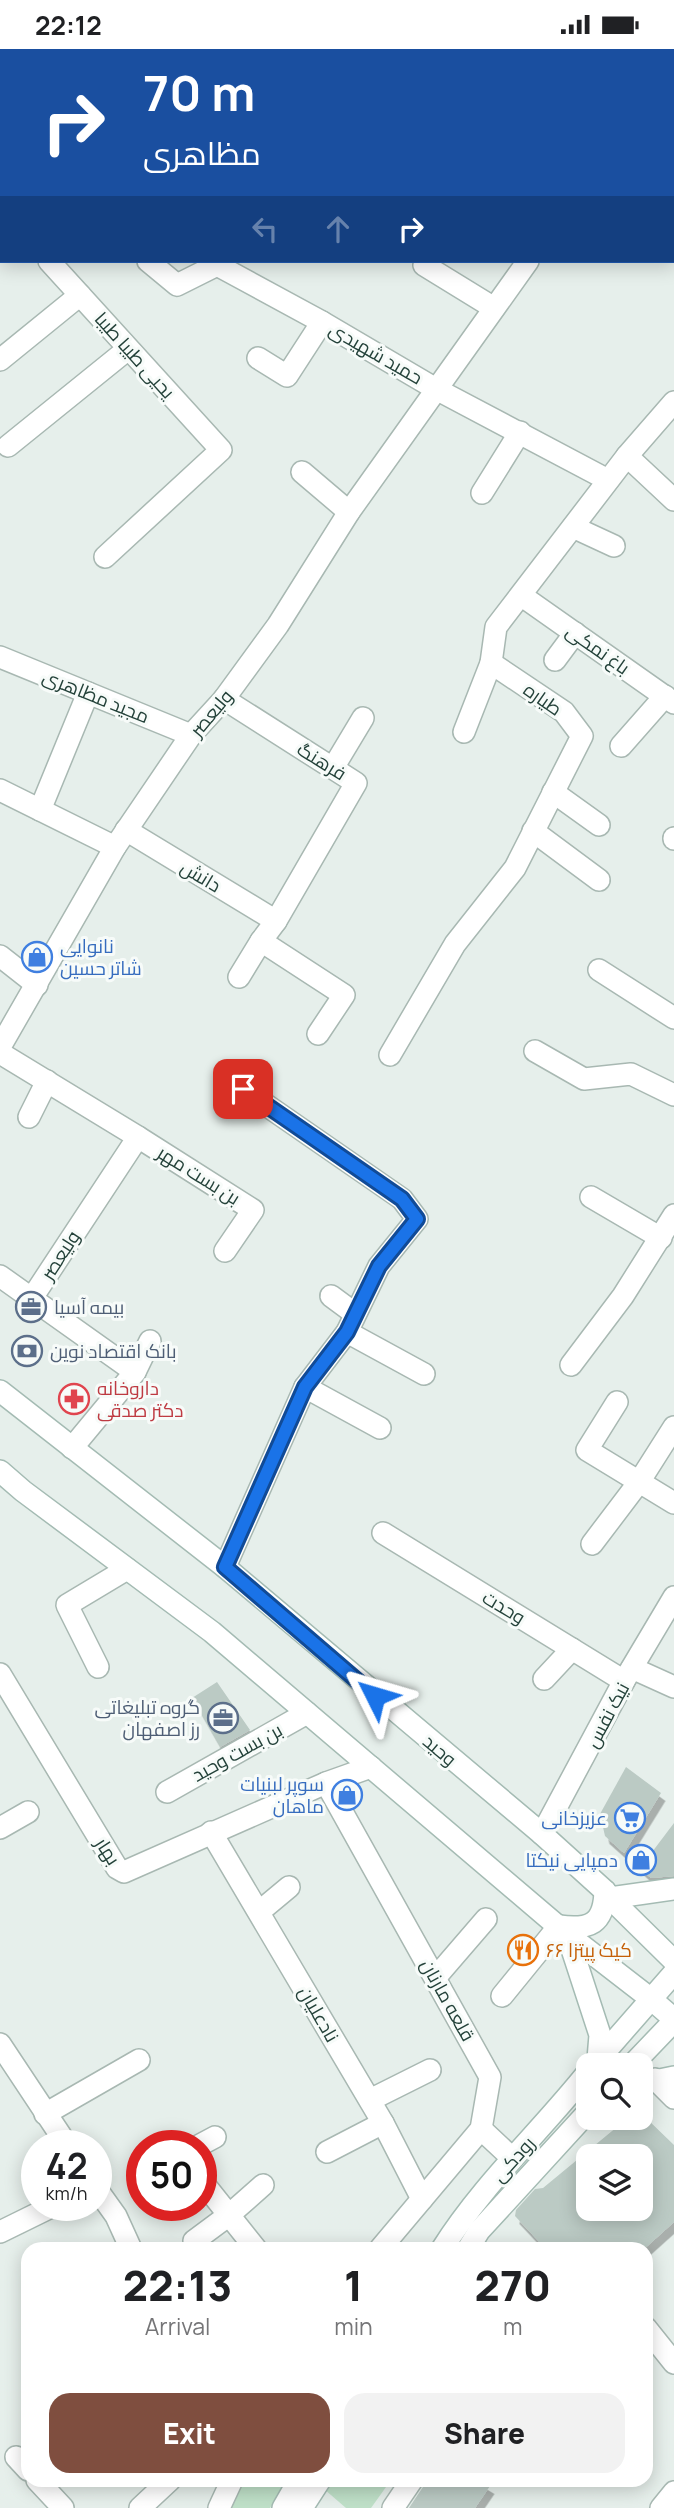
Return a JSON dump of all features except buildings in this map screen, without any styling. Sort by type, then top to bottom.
[{"type":"street","name":"یحیی طیبا طیبا","points":[[51,263],[220,450],[105,557]]},
{"type":"street","name":"حمید شهیدی","points":[[150,263],[177,285],[217,265],[323,322],[436,389],[608,480]]},
{"type":"street","name":"ولیعصر","points":[[0,1047],[120,839],[191,735],[224,699],[278,625],[349,512],[526,263]]},
{"type":"street","points":[[424,265],[494,309]]},
{"type":"street","points":[[0,360],[80,296]]},
{"type":"street","points":[[258,358],[287,376],[323,322]]},
{"type":"street","points":[[8,446],[128,349]]},
{"type":"street","points":[[464,732],[491,663],[496,627],[608,480],[674,402]]},
{"type":"street","points":[[482,493],[520,432]]},
{"type":"street","points":[[627,456],[674,500]]},
{"type":"street","points":[[302,472],[349,512]]},
{"type":"street","points":[[573,527],[614,546]]},
{"type":"street","name":"باغ نمکی","points":[[522,596],[669,700]]},
{"type":"street","points":[[555,660],[575,633]]},
{"type":"street","name":"مجید مظاهری","points":[[0,657],[191,735]]},
{"type":"street","name":"طیاره","points":[[390,1055],[455,944],[515,868],[582,736],[564,712],[491,663]]},
{"type":"street","points":[[40,810],[88,693]]},
{"type":"street","name":"فرهنگ","points":[[224,699],[356,783],[276,921]]},
{"type":"street","points":[[621,746],[669,700]]},
{"type":"street","points":[[333,768],[363,718]]},
{"type":"street","name":"دانش","points":[[0,790],[40,810],[120,839],[276,921]]},
{"type":"street","points":[[553,792],[599,825]]},
{"type":"street","points":[[533,831],[599,880]]},
{"type":"street","points":[[239,977],[276,921]]},
{"type":"street","points":[[261,941],[344,995],[318,1034]]},
{"type":"street","points":[[0,956],[37,985]]},
{"type":"street","points":[[599,970],[674,1018]]},
{"type":"street","points":[[535,1051],[584,1079],[631,1074],[674,1095]]},
{"type":"street","points":[[0,1053],[138,1137]]},
{"type":"street","points":[[29,1117],[47,1081]]},
{"type":"street","points":[[225,1567],[305,1387],[351,1322],[379,1266],[417,1219],[402,1199],[243,1089]]},
{"type":"street","name":"ولیعصر","points":[[32,1298],[138,1137]]},
{"type":"street","name":"بن بست مهر","points":[[138,1137],[253,1210],[225,1251]]},
{"type":"street","points":[[571,1365],[669,1231],[591,1197]]},
{"type":"street","points":[[0,1276],[135,1372]]},
{"type":"street","points":[[331,1296],[351,1322],[424,1374]]},
{"type":"street","points":[[72,1448],[135,1372],[150,1341]]},
{"type":"street","points":[[305,1387],[380,1429]]},
{"type":"street","name":"وحید","points":[[0,1391],[225,1567],[542,1834],[674,1961]]},
{"type":"street","points":[[617,1402],[587,1450],[674,1503]]},
{"type":"street","points":[[592,1544],[639,1482],[674,1427]]},
{"type":"street","points":[[0,1471],[212,1632],[563,1930],[651,1999],[674,2020],[643,2053]]},
{"type":"street","name":"وحدت","points":[[383,1533],[572,1649],[628,1674],[674,1687]]},
{"type":"street","points":[[98,1667],[67,1605],[127,1569]]},
{"type":"street","name":"نیک نفس","points":[[542,1834],[628,1674],[674,1597]]},
{"type":"street","points":[[544,1679],[572,1649]]},
{"type":"street","name":"بهار","points":[[0,1674],[117,1868],[124,1872],[326,1783]]},
{"type":"street","name":"بن بست وحید","points":[[167,1791],[307,1713]]},
{"type":"street","points":[[326,1783],[371,1767]]},
{"type":"street","name":"قلعه مارنان","points":[[326,1783],[490,2077],[481,2129]]},
{"type":"street","points":[[0,1828],[28,1812]]},
{"type":"street","name":"نادعلیان","points":[[211,1832],[370,2100],[422,2199]]},
{"type":"street","points":[[259,1912],[289,1887]]},
{"type":"street","points":[[502,1996],[563,1930],[581,1929],[596,1921],[607,1895],[674,1889]]},
{"type":"street","points":[[436,1977],[486,1919]]},
{"type":"street","points":[[563,1930],[600,2035],[596,2053]]},
{"type":"street","name":"رودکی","points":[[604,2053],[674,1973]]},
{"type":"street","points":[[0,2044],[56,2130]]},
{"type":"street","points":[[45,2114],[139,2060]]},
{"type":"street","points":[[370,2100],[430,2070]]},
{"type":"street","points":[[656,2080],[674,2098]]},
{"type":"street","name":"رودکی","points":[[446,2242],[460,2220],[576,2086]]},
{"type":"street","points":[[327,2152],[383,2123]]},
{"type":"street","name":"رودکی","points":[[473,2242],[487,2221],[576,2125]]},
{"type":"street","points":[[386,2242],[481,2129],[512,2158]]},
{"type":"street","points":[[194,2241],[229,2215],[262,2185]]},
{"type":"street","points":[[217,2200],[250,2242]]},
{"type":"street","points":[[112,2210],[128,2242]]},
{"type":"street","points":[[0,2232],[22,2221]]},
{"type":"street","points":[[653,2336],[673,2359]]},
{"type":"street","points":[[44,2487],[63,2508]]},
{"type":"street","points":[[140,2508],[162,2487]]},
{"type":"street","points":[[219,2508],[229,2487]]},
{"type":"street","points":[[393,2508],[407,2487]]},
{"type":"street","points":[[283,2508],[307,2499]]},
{"type":"green space","points":[[239,2487],[283,2487],[270,2508],[230,2508]]},
{"type":"green space","points":[[386,2487],[371,2508],[346,2508],[324,2489]]},
{"type":"place","name":"نانوایی شاتر حسین","points":[[37,957]]},
{"type":"place","name":"بیمه آسیا","points":[[31,1307]]},
{"type":"place","name":"بانک اقتصاد نوین","points":[[27,1351]]},
{"type":"place","name":"داروخانه دکتر صدقی","points":[[74,1399]]},
{"type":"place","name":"گروه تبلیغاتی رز اصفهان","points":[[223,1718]]},
{"type":"place","name":"سوپر لبنیات ماهان","points":[[347,1795]]},
{"type":"place","name":"عزیزخانی","points":[[630,1818]]},
{"type":"place","name":"دمپایی نیکتا","points":[[641,1860]]},
{"type":"place","name":"کیک پیتزا ۶۶","points":[[523,1950]]},
{"type":"route","points":[[243,1089],[402,1199],[417,1219],[379,1266],[347,1332],[305,1387],[225,1567],[375,1696]]}]
